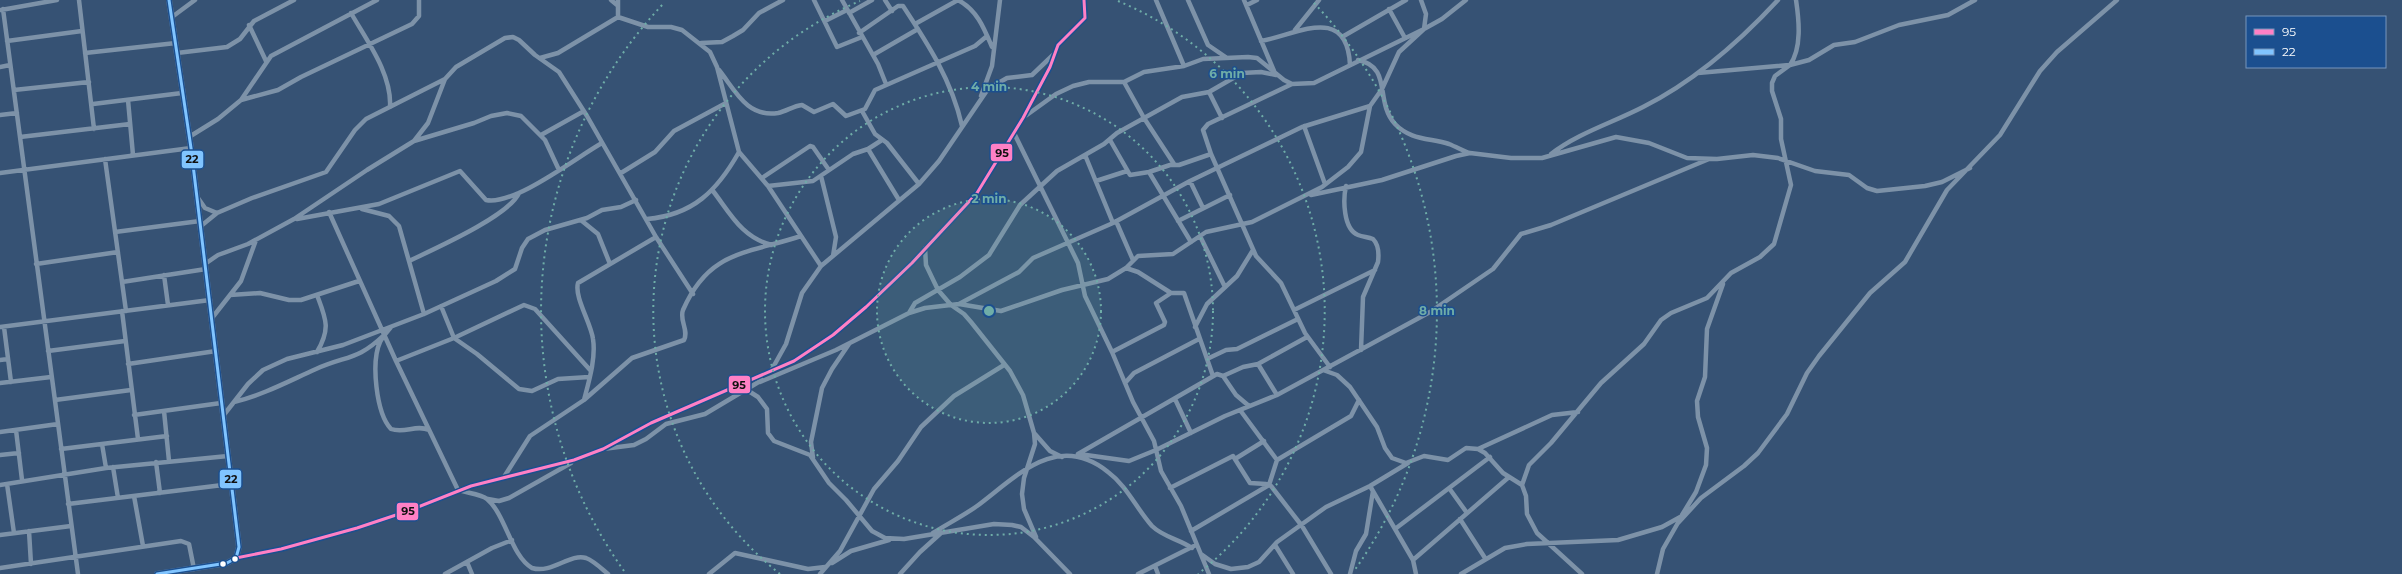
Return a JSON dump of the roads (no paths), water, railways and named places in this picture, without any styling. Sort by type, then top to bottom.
[{"type":"street","points":[[57,0],[1,10],[14,90],[78,574]]},
{"type":"street","points":[[79,0],[93,104],[94,128]]},
{"type":"street","points":[[169,0],[191,148],[195,195],[206,266],[239,547],[236,558]]},
{"type":"street","points":[[172,17],[195,0]]},
{"type":"street","points":[[177,53],[227,47],[240,39],[249,25],[294,0]]},
{"type":"street","points":[[189,137],[218,119],[241,100],[266,61],[271,56],[376,0]]},
{"type":"street","points":[[241,100],[278,90],[301,77],[369,45],[417,20],[420,12],[420,0]]},
{"type":"street","points":[[611,0],[618,3],[618,16]]},
{"type":"street","points":[[700,43],[722,42],[743,30],[759,13],[783,0]]},
{"type":"street","points":[[814,0],[838,47],[860,35],[898,6],[903,6],[918,29],[952,89],[962,126]]},
{"type":"street","points":[[842,0],[860,35],[873,55],[886,84]]},
{"type":"street","points":[[825,21],[872,0]]},
{"type":"street","points":[[885,0],[892,11]]},
{"type":"street","points":[[915,24],[958,0],[967,5],[976,14],[992,47]]},
{"type":"street","points":[[981,97],[990,72],[992,47],[1000,0]]},
{"type":"street","points":[[156,574],[227,563],[236,558],[282,549],[357,528],[441,499],[458,490],[574,460],[603,449],[651,423],[794,361],[833,335],[866,307],[977,193],[1023,118],[1050,67],[1058,45],[1085,18],[1084,0]]},
{"type":"street","points":[[1156,0],[1184,66]]},
{"type":"street","points":[[1188,0],[1208,45],[1227,58]]},
{"type":"street","points":[[1244,0],[1276,74]]},
{"type":"street","points":[[1247,6],[1258,0]]},
{"type":"street","points":[[1295,30],[1319,0]]},
{"type":"street","points":[[1342,37],[1406,0]]},
{"type":"street","points":[[603,449],[634,445],[646,439],[666,424],[705,414],[760,382],[850,343],[909,313],[936,305],[959,304],[1001,311],[1062,290],[1108,279],[1126,268],[1133,260],[1142,255],[1173,254],[1211,230],[1243,225],[1266,216],[1296,200],[1325,184],[1348,167],[1361,152],[1370,106],[1382,89],[1399,52],[1424,29],[1426,14],[1421,0]]},
{"type":"street","points":[[1330,367],[1307,337],[1281,283],[1261,262],[1253,250],[1211,154],[1203,130],[1208,124],[1292,84],[1314,83],[1358,60],[1424,29],[1442,19],[1466,0]]},
{"type":"street","points":[[1550,155],[1568,141],[1648,105],[1698,73],[1750,28],[1778,0]]},
{"type":"street","points":[[1522,485],[1529,465],[1551,443],[1601,383],[1644,344],[1661,320],[1671,313],[1707,298],[1741,266],[1760,257],[1774,244],[1791,186],[1781,140],[1781,119],[1772,91],[1772,83],[1775,76],[1790,65],[1795,58],[1797,46],[1796,0]]},
{"type":"street","points":[[1698,73],[1790,65],[1809,60],[1834,45],[1855,42],[1899,25],[1948,15],[1975,0]]},
{"type":"street","points":[[1678,523],[1701,498],[1744,466],[1758,453],[1787,414],[1807,373],[1828,344],[1870,293],[1902,266],[1947,190],[1970,168],[2000,135],[2029,87],[2048,62],[2117,0]]},
{"type":"street","points":[[1389,9],[1405,38]]},
{"type":"street","points":[[351,13],[369,45],[389,89],[390,107]]},
{"type":"street","points":[[618,16],[648,27],[671,27],[682,30],[710,52],[718,67],[738,96],[748,107],[757,112],[778,113],[802,105],[814,112],[833,104],[846,116],[862,111],[867,106],[875,90],[975,46],[988,36]]},
{"type":"street","points":[[540,58],[558,53],[618,16]]},
{"type":"street","points":[[249,25],[266,61]]},
{"type":"street","points":[[1261,41],[1275,39],[1295,30],[1320,28],[1333,29],[1342,37],[1350,56],[1350,65]]},
{"type":"street","points":[[873,55],[918,29]]},
{"type":"street","points":[[7,41],[82,31]]},
{"type":"street","points":[[115,232],[200,223],[276,188],[326,172],[356,130],[366,119],[445,79],[456,67],[505,38],[513,37],[519,40],[559,72],[621,173],[656,237],[692,294]]},
{"type":"street","points":[[85,53],[176,42]]},
{"type":"street","points":[[760,382],[771,372],[786,344],[802,293],[821,266],[919,184],[939,160],[981,97],[988,89],[1007,78],[1032,75],[1054,54]]},
{"type":"street","points":[[1023,118],[1056,94],[1073,86],[1090,82],[1124,82],[1144,72],[1184,66],[1203,59],[1257,58],[1276,74],[1292,84]]},
{"type":"street","points":[[1358,60],[1375,68],[1379,75],[1383,103],[1389,117],[1406,133],[1417,138],[1450,144],[1470,153],[1518,158],[1542,158],[1610,138],[1626,137],[1650,143],[1687,158],[1709,159],[1753,156],[1785,160],[1815,171],[1849,175],[1867,188],[1877,191],[1924,186],[1942,182],[1970,168]]},
{"type":"street","points":[[0,67],[10,65]]},
{"type":"street","points":[[718,67],[739,152],[768,186],[821,266]]},
{"type":"street","points":[[909,313],[915,303],[938,290],[989,255],[1020,205],[1057,171],[1144,118],[1182,97],[1209,92],[1242,73],[1260,72],[1276,74]]},
{"type":"street","points":[[414,142],[428,123],[445,79]]},
{"type":"street","points":[[14,90],[89,82]]},
{"type":"street","points":[[1124,82],[1144,118],[1174,164]]},
{"type":"street","points":[[1209,92],[1222,118]]},
{"type":"street","points":[[93,104],[182,93]]},
{"type":"street","points":[[128,100],[133,155]]},
{"type":"street","points":[[621,173],[656,152],[674,131],[726,103]]},
{"type":"street","points":[[959,304],[1019,272],[1033,258],[1115,222],[1190,181],[1304,126],[1370,106]]},
{"type":"street","points":[[541,135],[584,111]]},
{"type":"street","points":[[862,111],[872,130],[919,184]]},
{"type":"street","points":[[0,115],[16,113]]},
{"type":"street","points":[[122,282],[206,266],[218,255],[256,240],[294,219],[367,170],[414,142],[491,116],[507,113],[521,116],[541,135],[559,170]]},
{"type":"street","points":[[20,137],[130,124]]},
{"type":"street","points":[[1304,126],[1325,184]]},
{"type":"street","points":[[1014,133],[1078,263],[1081,286],[1125,383],[1154,441],[1161,472],[1181,506],[1209,574]]},
{"type":"street","points":[[768,186],[800,184],[821,176],[853,154],[868,149],[882,140]]},
{"type":"street","points":[[1110,140],[1130,175],[1149,172],[1174,164],[1178,165],[1211,154]]},
{"type":"street","points":[[294,219],[379,204],[460,171],[486,200],[499,200],[520,193],[602,143]]},
{"type":"street","points":[[762,178],[810,146],[813,147],[830,170]]},
{"type":"street","points":[[0,173],[191,148]]},
{"type":"street","points":[[868,149],[899,200]]},
{"type":"street","points":[[647,219],[665,217],[683,211],[713,191],[739,152]]},
{"type":"street","points":[[1296,200],[1320,192],[1382,180],[1428,164],[1470,153]]},
{"type":"street","points":[[1085,155],[1133,260]]},
{"type":"street","points":[[105,159],[122,282],[125,341],[138,439]]},
{"type":"street","points":[[1079,454],[1129,461],[1156,450],[1240,410],[1277,395],[1430,312],[1484,276],[1499,263],[1518,238],[1526,231],[1551,225],[1709,159]]},
{"type":"street","points":[[1096,181],[1127,171]]},
{"type":"street","points":[[1149,172],[1191,242]]},
{"type":"street","points":[[821,176],[836,237],[833,256]]},
{"type":"street","points":[[1190,181],[1203,208]]},
{"type":"street","points":[[1346,186],[1343,205],[1353,230],[1357,235],[1373,239],[1377,246],[1379,256],[1375,270],[1363,297],[1361,350]]},
{"type":"street","points":[[713,191],[743,230],[753,238],[774,245]]},
{"type":"street","points":[[409,261],[470,230],[513,203],[520,193]]},
{"type":"street","points":[[195,195],[205,208],[217,214]]},
{"type":"street","points":[[1178,221],[1230,195]]},
{"type":"street","points":[[223,416],[263,370],[287,359],[343,345],[424,314],[515,270],[522,248],[528,239],[546,230],[582,221],[602,210],[620,207],[636,200]]},
{"type":"street","points":[[358,208],[374,210],[393,218],[404,238],[424,314]]},
{"type":"street","points":[[329,212],[381,330],[458,490],[499,501],[508,498],[574,460]]},
{"type":"street","points":[[582,221],[598,234],[610,264]]},
{"type":"street","points":[[504,477],[530,436],[584,400],[632,358],[684,340],[686,334],[682,313],[699,282],[712,268],[728,257],[801,236]]},
{"type":"street","points":[[1200,236],[1225,287]]},
{"type":"street","points":[[584,400],[590,371],[593,341],[577,286],[581,280],[656,237]]},
{"type":"street","points":[[212,318],[246,272],[251,248],[256,240]]},
{"type":"street","points":[[925,248],[926,265],[938,290],[951,305],[964,314],[1016,379],[1023,396],[1034,432],[1035,444],[1024,478],[1022,494],[1024,509],[1038,540]]},
{"type":"street","points":[[1195,327],[1207,304],[1242,270],[1253,250]]},
{"type":"street","points":[[36,264],[118,252]]},
{"type":"street","points":[[1126,268],[1138,272],[1171,293],[1184,293],[1213,376]]},
{"type":"street","points":[[1294,310],[1375,270]]},
{"type":"street","points":[[164,275],[168,305]]},
{"type":"street","points":[[1657,574],[1663,549],[1696,492],[1706,465],[1707,448],[1698,417],[1697,401],[1705,377],[1707,329],[1726,279]]},
{"type":"street","points":[[230,295],[260,293],[289,300],[301,300],[359,281]]},
{"type":"street","points":[[1112,352],[1164,325],[1165,322],[1156,303],[1171,293]]},
{"type":"street","points":[[317,295],[325,315],[326,331],[317,352]]},
{"type":"street","points":[[11,382],[2,327],[210,300]]},
{"type":"street","points":[[396,361],[454,338],[524,305],[530,306],[590,371]]},
{"type":"street","points":[[441,306],[454,338],[477,354],[512,385],[524,391],[532,390],[558,379],[589,377]]},
{"type":"street","points":[[1207,359],[1226,350],[1237,349],[1298,319]]},
{"type":"street","points":[[234,402],[260,394],[317,368],[356,356],[371,348],[392,326]]},
{"type":"street","points":[[384,335],[379,343],[377,358],[377,390],[381,408],[388,425],[391,429],[404,432],[422,427],[429,430]]},
{"type":"street","points":[[929,535],[966,513],[1029,465],[1079,454],[1142,419],[1213,376],[1223,376],[1243,367],[1258,364],[1307,337]]},
{"type":"street","points":[[1125,383],[1134,373],[1199,339]]},
{"type":"street","points":[[48,351],[125,341]]},
{"type":"street","points":[[813,458],[811,442],[822,388],[832,369],[850,343]]},
{"type":"street","points":[[128,364],[216,351]]},
{"type":"street","points":[[0,360],[8,359]]},
{"type":"street","points":[[1258,364],[1277,395]]},
{"type":"street","points":[[820,574],[840,551],[879,482],[936,410],[954,396],[1004,365]]},
{"type":"street","points":[[1323,370],[1343,380],[1359,400],[1377,427],[1388,453],[1398,461],[1410,462]]},
{"type":"street","points":[[1223,376],[1236,395],[1249,406]]},
{"type":"street","points":[[0,383],[51,377]]},
{"type":"street","points":[[54,400],[131,390]]},
{"type":"street","points":[[746,390],[758,397],[767,409],[768,433],[774,441],[805,453],[813,458],[829,483],[878,535],[893,539]]},
{"type":"street","points":[[1175,399],[1190,433]]},
{"type":"street","points":[[1191,531],[1269,485],[1277,460],[1351,416],[1359,400]]},
{"type":"street","points":[[134,415],[221,403]]},
{"type":"street","points":[[1240,410],[1277,460]]},
{"type":"street","points":[[164,411],[169,461]]},
{"type":"street","points":[[1478,449],[1552,415],[1578,412]]},
{"type":"street","points":[[0,432],[58,424]]},
{"type":"street","points":[[16,430],[22,480]]},
{"type":"street","points":[[1034,432],[1050,451],[1062,457]]},
{"type":"street","points":[[61,449],[167,436]]},
{"type":"street","points":[[1235,459],[1264,441]]},
{"type":"street","points":[[102,444],[106,468]]},
{"type":"street","points":[[1201,554],[1221,566],[1240,568],[1259,562],[1275,545],[1331,503],[1372,488],[1410,462],[1424,456],[1448,460],[1466,448],[1478,449],[1490,457],[1500,470],[1522,485],[1525,490],[1530,521],[1547,543],[1582,574]]},
{"type":"street","points":[[0,455],[19,453]]},
{"type":"street","points":[[0,485],[22,480],[113,467],[228,456]]},
{"type":"street","points":[[1073,456],[1108,471],[1153,526],[1162,534],[1192,548]]},
{"type":"street","points":[[1170,488],[1230,456],[1235,459],[1250,483],[1269,485],[1302,526],[1331,574]]},
{"type":"street","points":[[1395,529],[1490,457]]},
{"type":"street","points":[[156,462],[160,493]]},
{"type":"street","points":[[113,467],[118,498]]},
{"type":"street","points":[[1413,560],[1509,477]]},
{"type":"street","points":[[7,484],[14,533]]},
{"type":"street","points":[[68,504],[231,484]]},
{"type":"street","points":[[1372,488],[1413,560],[1416,574]]},
{"type":"street","points":[[1350,574],[1356,551],[1366,534],[1372,488]]},
{"type":"street","points":[[1449,488],[1467,513]]},
{"type":"street","points":[[134,496],[143,546]]},
{"type":"street","points":[[487,499],[521,556],[532,568],[535,574]]},
{"type":"street","points":[[1461,574],[1486,558],[1516,546],[1618,540],[1662,527],[1682,516]]},
{"type":"street","points":[[1460,519],[1486,558]]},
{"type":"street","points":[[709,574],[735,553],[808,569],[826,567],[851,551],[893,539],[1004,523],[1021,527],[1038,540],[1070,574]]},
{"type":"street","points":[[0,535],[71,526]]},
{"type":"street","points":[[29,532],[32,564]]},
{"type":"street","points":[[900,574],[920,552],[942,532]]},
{"type":"street","points":[[445,574],[492,548],[512,540]]},
{"type":"street","points":[[0,568],[76,558],[143,546],[186,542],[189,544],[192,552],[194,569]]},
{"type":"street","points":[[1138,574],[1197,545]]},
{"type":"street","points":[[1275,545],[1293,574]]},
{"type":"street","points":[[532,568],[545,572],[562,566],[579,557],[587,558],[608,573]]},
{"type":"street","points":[[467,562],[472,574]]},
{"type":"street","points":[[1155,566],[1158,574]]}]
